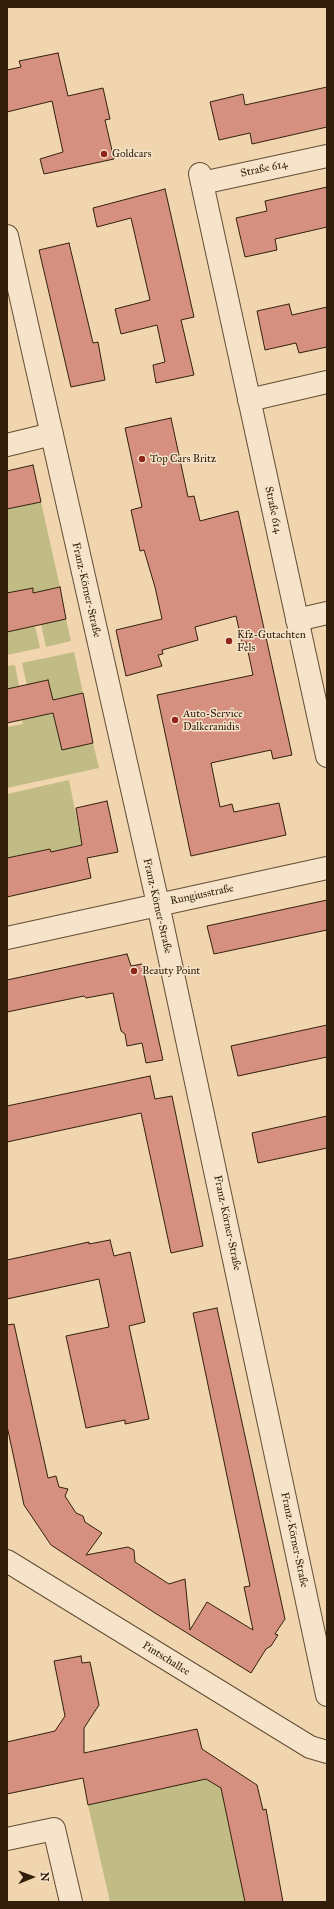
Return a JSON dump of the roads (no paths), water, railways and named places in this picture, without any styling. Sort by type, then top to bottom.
[{"type":"street","name":"Straße 614","points":[[327,156],[201,178],[327,756]]},
{"type":"street","name":"Franz-Körner-Straße","points":[[7,236],[158,904],[327,1695]]},
{"type":"street","points":[[249,400],[327,382]]},
{"type":"street","points":[[7,444],[52,434]]},
{"type":"street","points":[[297,620],[327,613]]},
{"type":"street","name":"Rungiusstraße","points":[[7,938],[327,868]]},
{"type":"street","name":"Pintschallee","points":[[7,1561],[310,1747],[327,1752]]},
{"type":"street","points":[[7,1839],[54,1829],[71,1902]]},
{"type":"place","name":"Goldcars","points":[[104,154]]},
{"type":"place","name":"Top Cars Britz","points":[[142,459]]},
{"type":"place","name":"Kfz-Gutachten Fels","points":[[229,641]]},
{"type":"place","name":"Auto-Service Dalkeranidis","points":[[175,720]]},
{"type":"place","name":"Beauty Point","points":[[134,971]]}]
